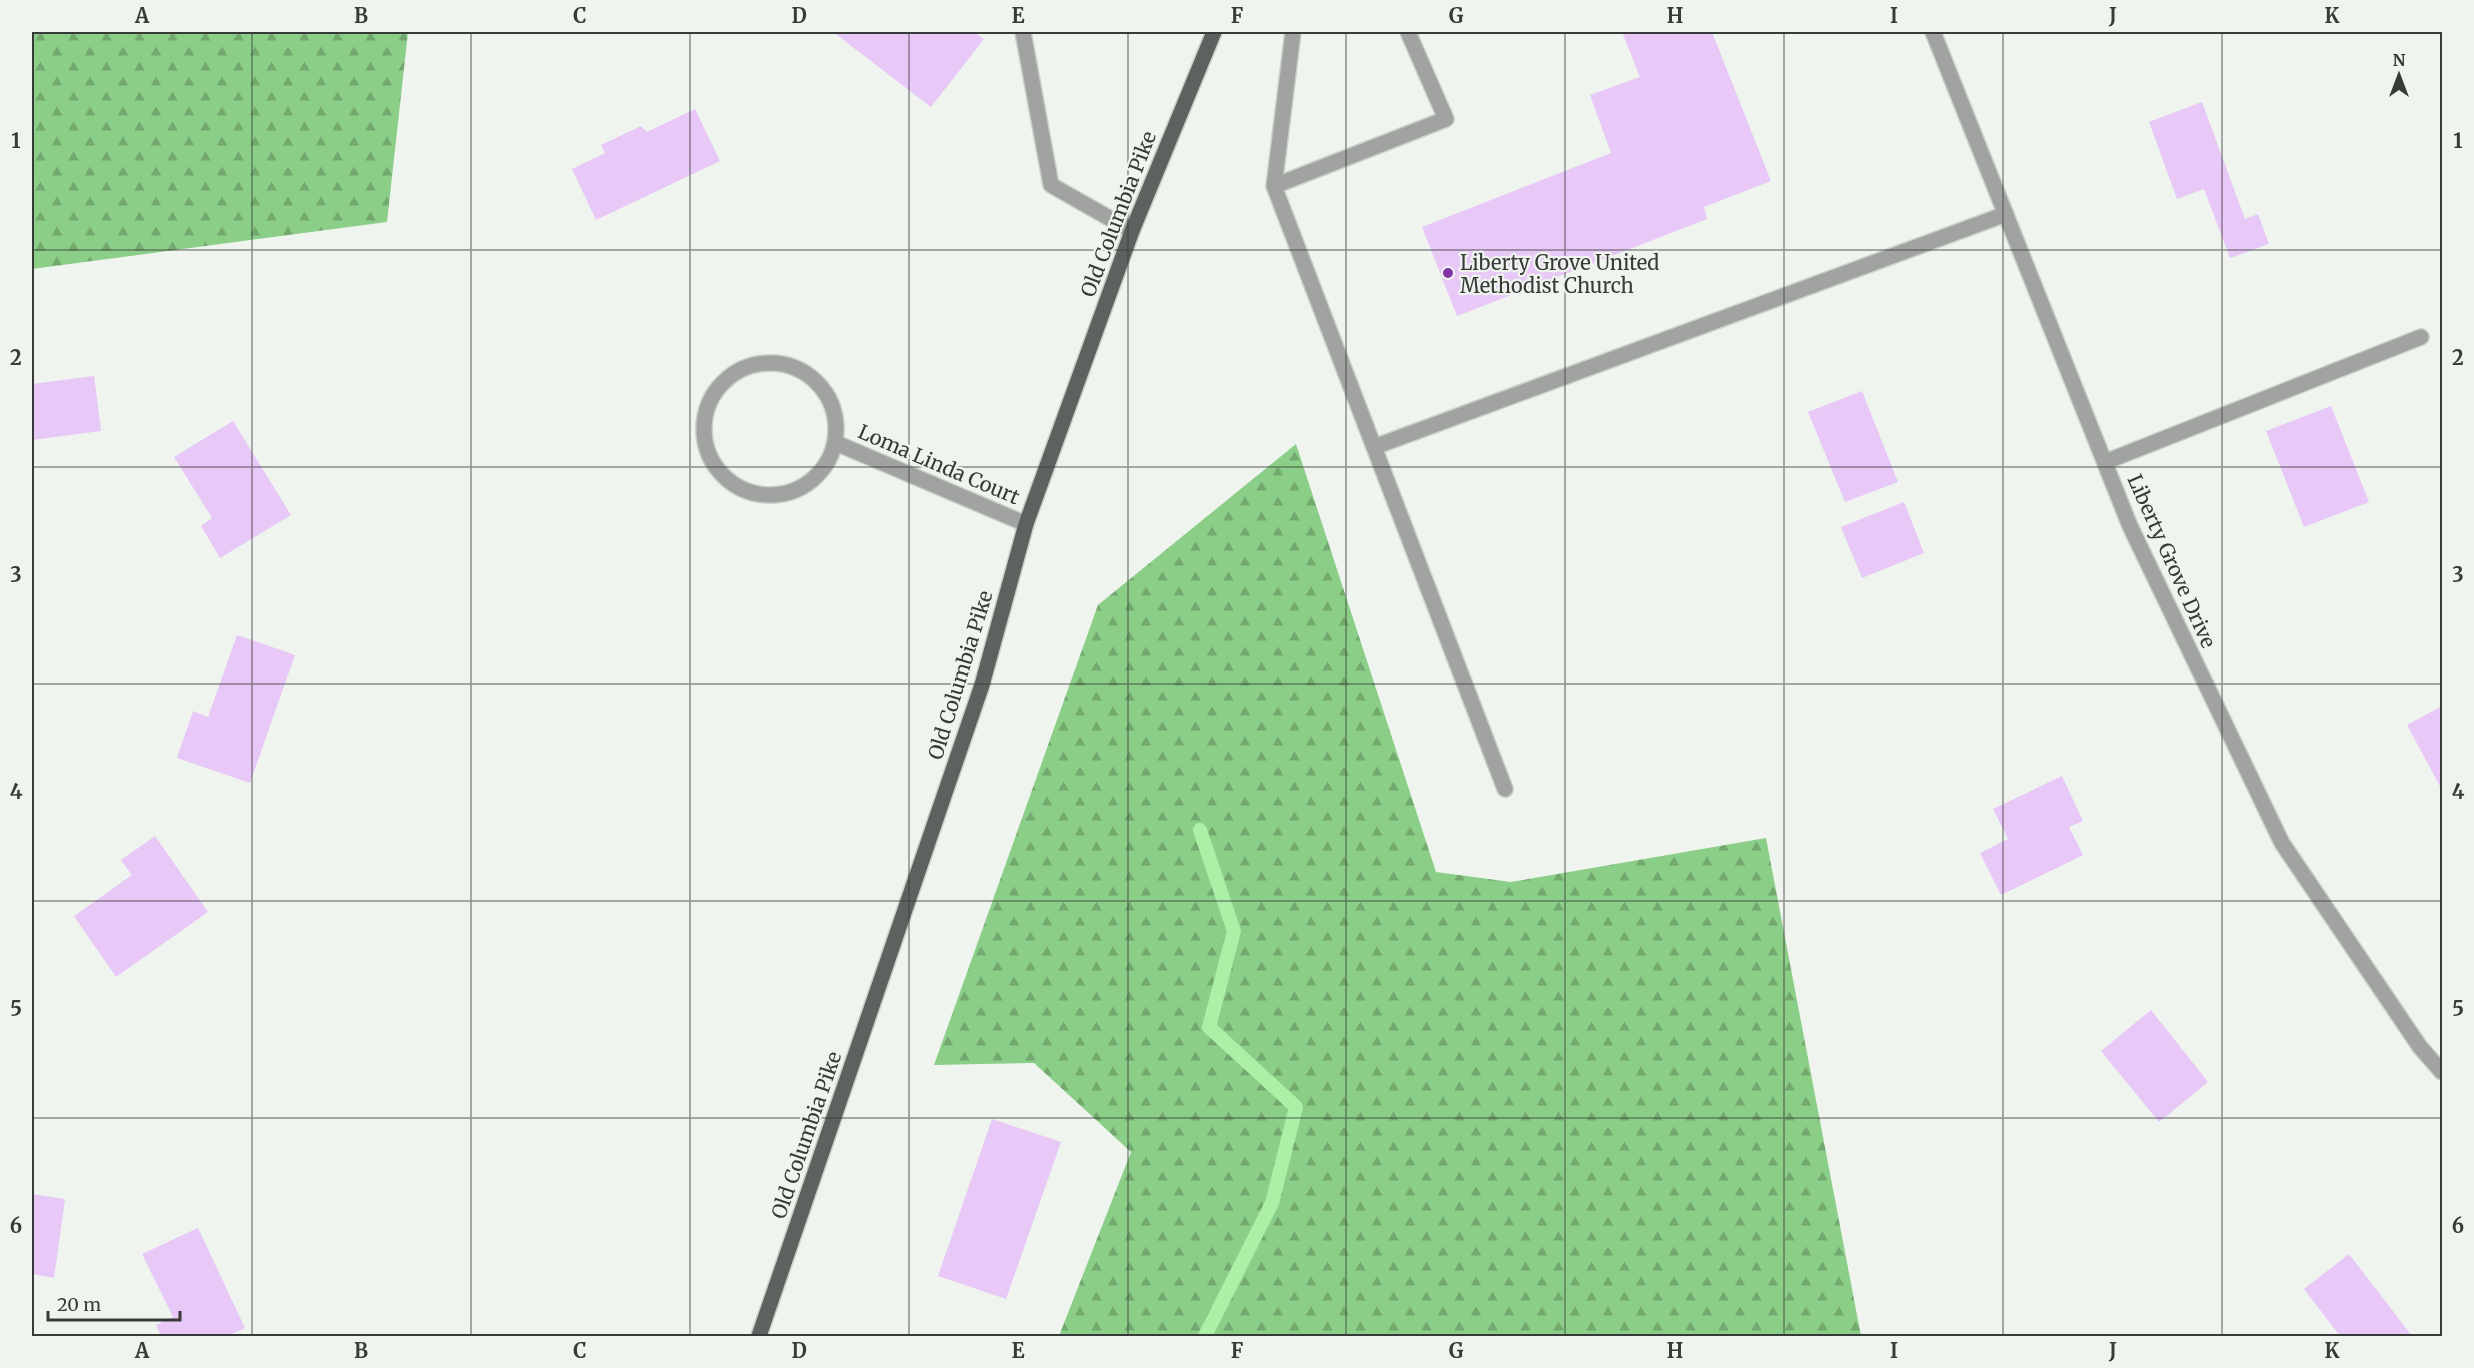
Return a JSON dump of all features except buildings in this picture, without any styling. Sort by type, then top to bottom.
[{"type":"main road","name":"Old Columbia Pike","points":[[759,1336],[982,685],[1026,524],[1132,231],[1214,32]]},
{"type":"street","points":[[1023,32],[1052,185],[1132,231]]},
{"type":"street","points":[[1293,32],[1274,186],[1505,789]]},
{"type":"street","points":[[1274,186],[1446,119],[1408,32]]},
{"type":"street","name":"Liberty Grove Drive","points":[[1933,32],[2130,526],[2282,843],[2420,1047],[2442,1072]]},
{"type":"street","points":[[1374,447],[2006,214]]},
{"type":"street","points":[[2105,462],[2421,337]]},
{"type":"street","name":"Loma Linda Court","points":[[773,363],[796,367],[814,379],[829,397],[836,419],[836,443],[825,467],[809,483],[788,494],[763,496],[741,489],[722,476],[708,457],[703,432],[706,409],[718,386],[736,371],[750,365],[773,363]]},
{"type":"street","name":"Loma Linda Court","points":[[836,443],[1026,524]]},
{"type":"green space","points":[[32,32],[408,32],[387,222],[32,269]]},
{"type":"green space","points":[[1296,444],[1436,872],[1511,882],[1766,838],[1861,1336],[1059,1336],[1131,1152],[1034,1063],[934,1065],[1098,605]]},
{"type":"waterway","points":[[1200,830],[1234,931],[1209,1027],[1296,1107],[1272,1203],[1205,1336]]},
{"type":"place","name":"Liberty Grove United Methodist Church","points":[[1448,273]]}]
